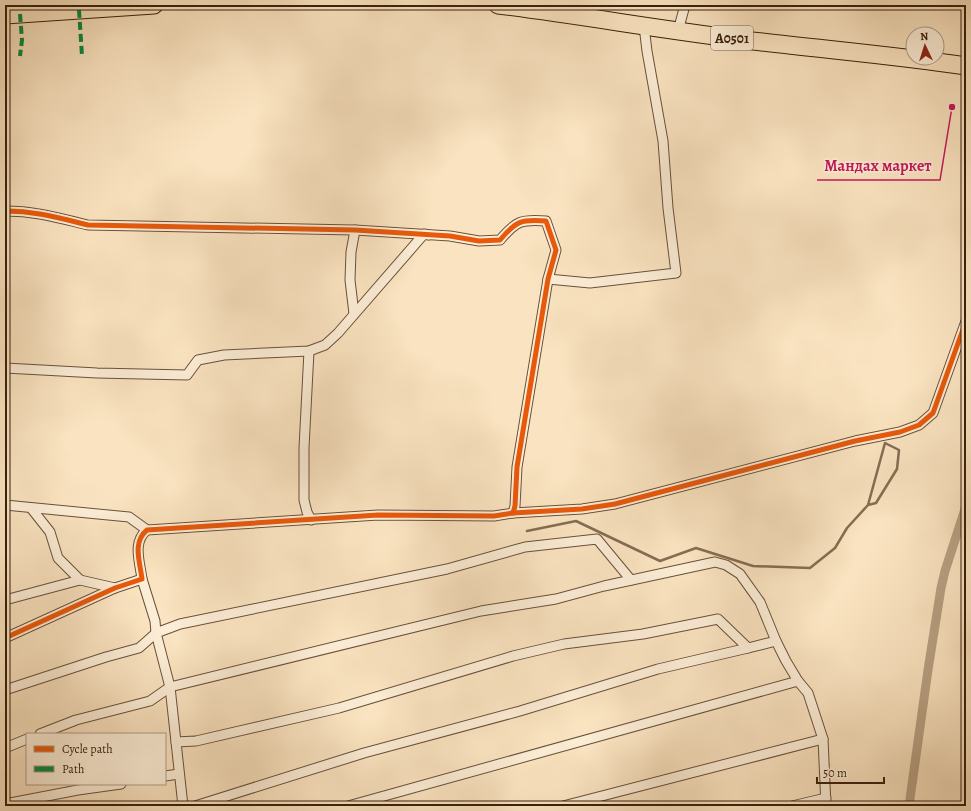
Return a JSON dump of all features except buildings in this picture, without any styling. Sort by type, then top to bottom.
[{"type":"highway","points":[[5,15],[154,5]]},
{"type":"highway","name":"A0501","points":[[498,5],[762,42],[918,59],[966,66]]},
{"type":"street","points":[[678,31],[685,5]]},
{"type":"street","points":[[548,279],[590,283],[676,273],[668,208],[663,141],[644,26]]},
{"type":"street","points":[[5,211],[26,211],[88,224],[355,230],[450,236]]},
{"type":"street","points":[[5,368],[97,374],[187,375],[198,360],[224,355],[309,351],[325,345],[338,332],[424,234],[450,236],[479,241],[500,240],[511,227],[527,220],[546,221],[556,250],[548,279],[517,467],[515,506],[513,513]]},
{"type":"street","points":[[354,314],[350,273],[350,252],[355,230]]},
{"type":"street","points":[[183,806],[170,687],[156,633],[155,621],[142,579],[137,546],[141,534],[147,530],[378,515],[494,516],[513,513],[582,509],[615,504],[855,441],[900,432],[919,425],[933,413],[966,321]]},
{"type":"street","points":[[309,351],[304,448],[304,500],[311,520]]},
{"type":"street","points":[[5,505],[128,517],[147,530]]},
{"type":"street","points":[[30,508],[50,532],[58,558],[80,580]]},
{"type":"street","points":[[5,690],[106,657],[139,648],[156,633],[180,624],[446,569],[525,547],[597,539],[631,580]]},
{"type":"street","points":[[43,733],[76,720],[150,701],[170,687],[481,611],[556,599],[631,580],[715,562],[726,565],[740,574],[760,602],[786,661],[798,681],[808,693],[823,739],[826,802],[792,806]]},
{"type":"street","points":[[5,638],[115,588],[142,579]]},
{"type":"street","points":[[5,600],[80,580],[115,588]]},
{"type":"street","points":[[176,742],[196,742],[339,708],[512,656],[564,644],[643,634],[718,619],[748,648]]},
{"type":"street","points":[[195,806],[364,753],[520,711],[658,669],[776,641]]},
{"type":"street","points":[[348,806],[798,681]]},
{"type":"street","points":[[5,748],[26,739]]},
{"type":"street","points":[[563,806],[823,739]]},
{"type":"street","points":[[166,776],[179,774]]},
{"type":"street","points":[[5,804],[78,790],[114,785]]},
{"type":"waterway","points":[[527,531],[576,521],[660,561],[696,548],[753,566],[810,568],[835,548],[847,528],[868,505],[885,443],[899,450],[897,469],[876,503],[868,505]]},
{"type":"waterway","points":[[909,806],[941,588],[966,506]]},
{"type":"marked path","points":[[79,10],[82,56]]},
{"type":"marked path","points":[[20,14],[22,40],[20,56]]},
{"type":"cycle path","points":[[5,211],[16,211],[57,217],[88,225],[355,230],[450,236],[479,241],[500,240],[515,225],[525,221],[546,221],[556,250],[548,279],[517,467],[515,506],[513,513]]},
{"type":"cycle path","points":[[5,638],[115,588],[142,579],[138,546],[142,535],[147,530],[378,515],[494,516],[513,513],[582,509],[615,504],[855,441],[900,432],[919,425],[933,413],[966,321]]},
{"type":"place","name":"Мандах маркет","points":[[952,107]]}]
